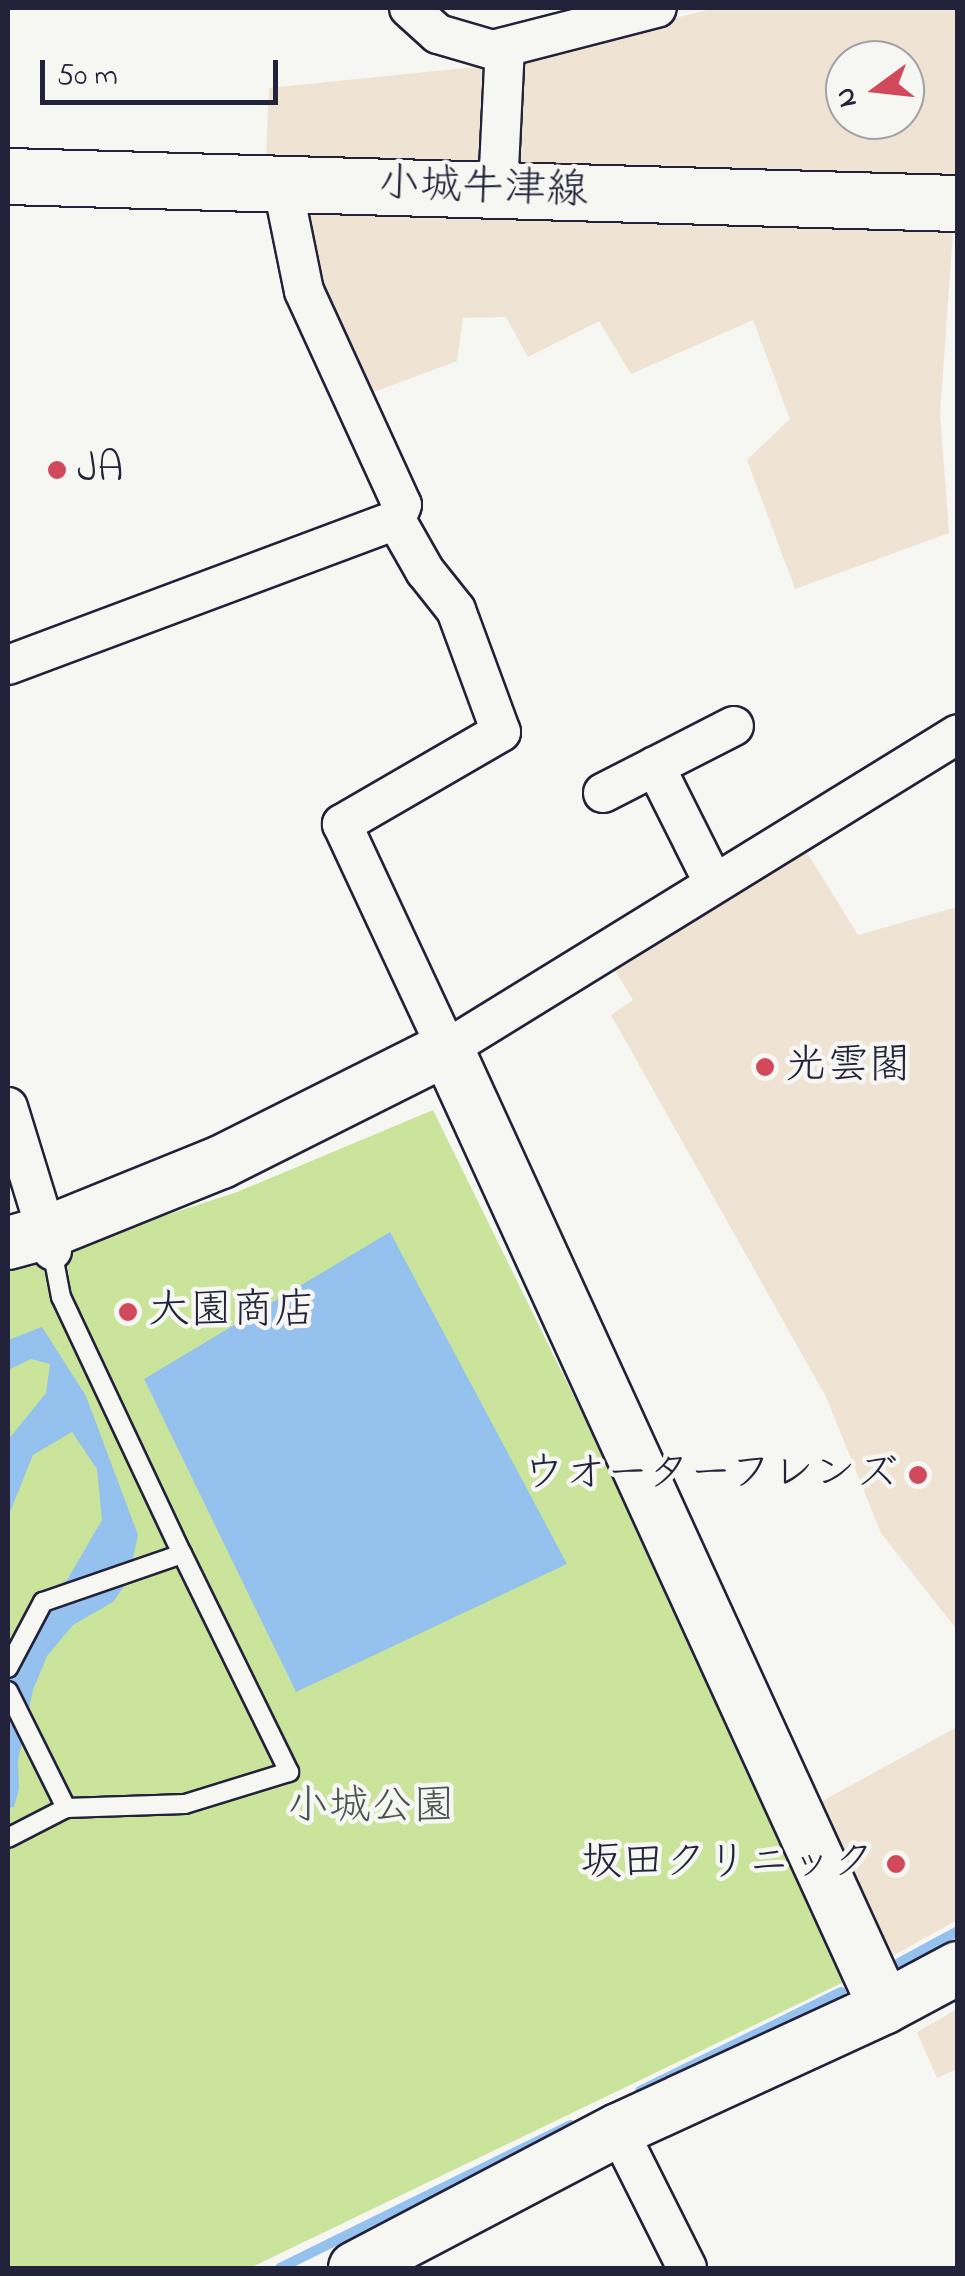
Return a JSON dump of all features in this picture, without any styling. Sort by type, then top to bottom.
[{"type":"main road","name":"小城牛津線","points":[[8,176],[958,204]]},
{"type":"street","points":[[409,8],[438,34],[494,50],[657,8]]},
{"type":"street","points":[[498,189],[505,47]]},
{"type":"street","points":[[282,183],[304,291],[402,505],[396,520]]},
{"type":"street","points":[[8,665],[352,533],[396,520]]},
{"type":"street","points":[[396,520],[425,571],[456,610],[500,732],[342,824],[885,2008]]},
{"type":"street","points":[[603,793],[734,726]]},
{"type":"street","points":[[8,1107],[40,1244],[221,1162],[446,1049],[958,734]]},
{"type":"street","points":[[655,766],[713,882]]},
{"type":"street","points":[[355,2268],[618,2130],[885,2008],[958,1968]]},
{"type":"street","points":[[618,2130],[686,2268]]},
{"type":"lane","points":[[8,1838],[66,1808],[185,1804],[289,1772],[182,1554],[40,1244]]},
{"type":"lane","points":[[8,1668],[43,1602],[182,1554]]},
{"type":"lane","points":[[8,1691],[66,1808]]},
{"type":"shaded area","points":[[715,8],[957,8],[955,176],[266,158],[269,88],[485,66]]},
{"type":"shaded area","points":[[292,212],[953,232],[940,414],[949,533],[795,589],[747,460],[790,419],[753,320],[631,374],[599,321],[528,357],[506,317],[463,318],[457,361],[363,396]]},
{"type":"shaded area","points":[[798,838],[858,935],[957,907],[957,1630],[881,1533],[826,1397],[611,1015],[633,1000],[609,961]]},
{"type":"shaded area","name":"坂田クリニック","points":[[957,1727],[957,1920],[880,1963],[810,1808]]},
{"type":"shaded area","points":[[957,2009],[957,2069],[937,2078],[917,2032]]},
{"type":"green space","name":"小城公園","points":[[433,1110],[723,1700],[846,1981],[250,2268],[8,2268],[8,1267],[237,1192]]},
{"type":"water","points":[[390,1232],[567,1564],[296,1692],[144,1379]]},
{"type":"water","points":[[42,1327],[86,1396],[138,1535],[128,1581],[113,1602],[73,1625],[47,1656],[33,1690],[18,1761],[19,1789],[14,1807],[8,1808],[8,1664],[31,1607],[67,1580],[102,1520],[97,1469],[72,1432],[33,1455],[8,1517],[8,1440],[46,1393],[50,1364],[31,1359],[8,1370],[8,1340]]},
{"type":"waterway","points":[[899,1963],[958,1931]]},
{"type":"waterway","points":[[640,2091],[841,1992]]},
{"type":"waterway","points":[[280,2268],[571,2125]]},
{"type":"place","name":"JA","points":[[57,470]]},
{"type":"place","name":"光雲閣","points":[[765,1067]]},
{"type":"place","name":"大園商店","points":[[128,1312]]},
{"type":"place","name":"ウオーターフレンズ","points":[[918,1475]]},
{"type":"place","name":"坂田クリニック","points":[[896,1864]]}]
